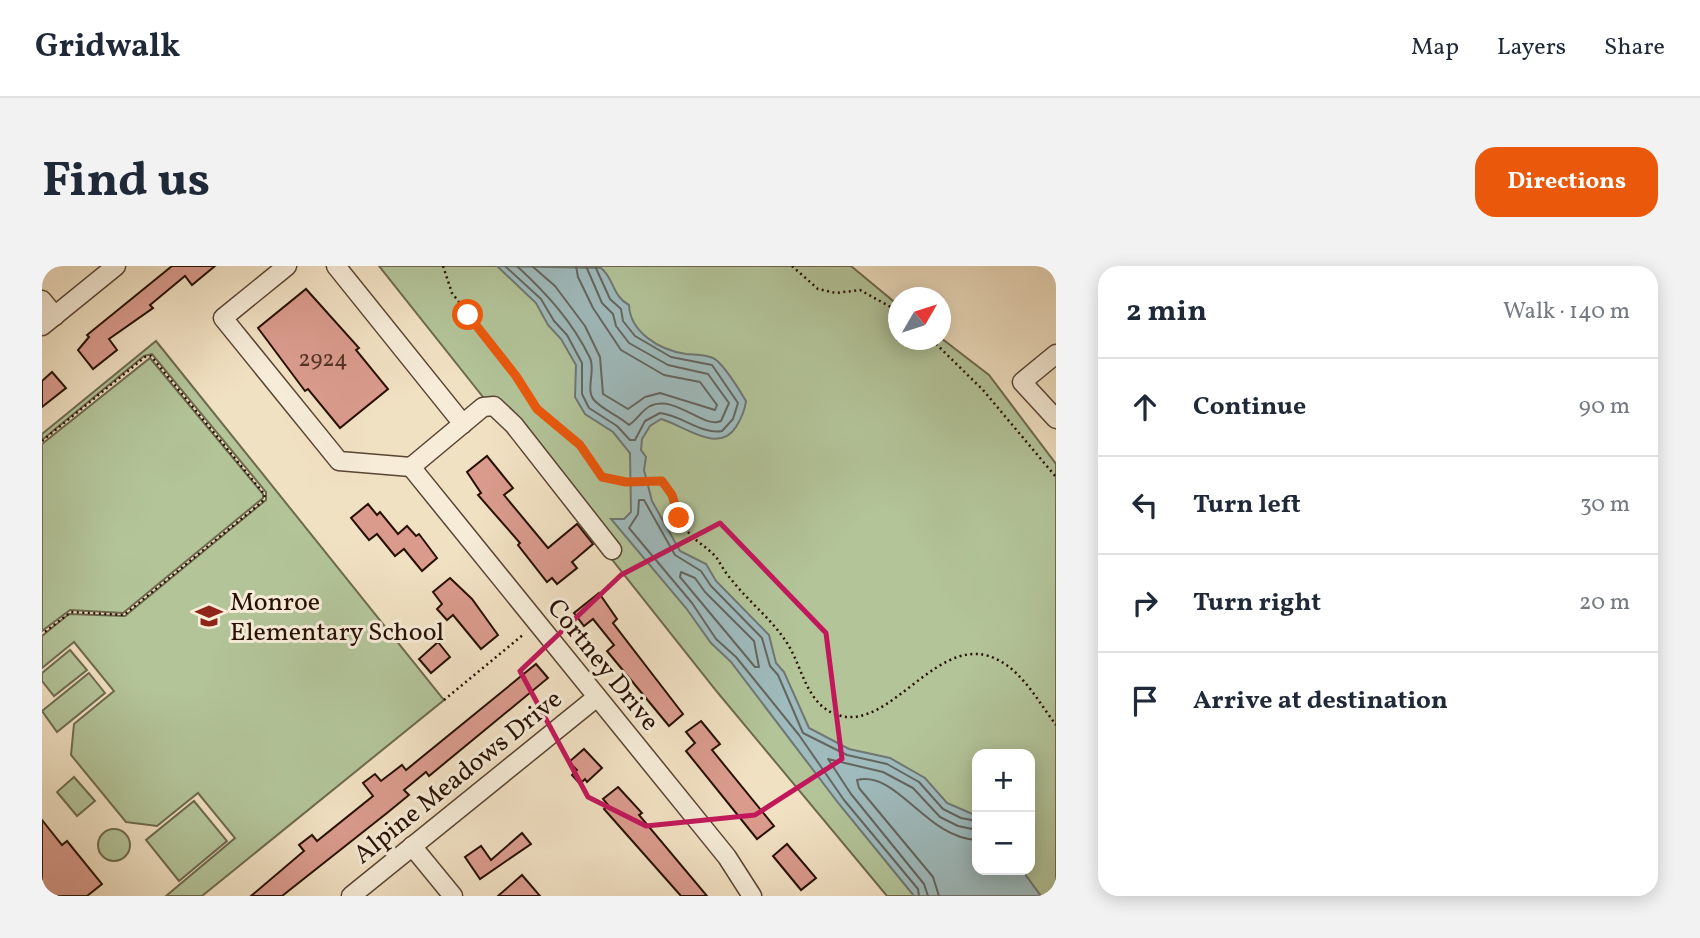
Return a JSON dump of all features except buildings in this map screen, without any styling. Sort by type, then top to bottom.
[{"type":"street","points":[[42,300],[48,321],[116,266]]},
{"type":"street","points":[[287,266],[223,318],[339,461],[411,467],[483,407],[490,405],[505,415],[612,550]]},
{"type":"street","points":[[336,266],[463,424]]},
{"type":"street","points":[[1056,354],[1022,382],[1056,419]]},
{"type":"street","name":"Cortney Drive","points":[[411,467],[727,857],[752,896]]},
{"type":"street","name":"Alpine Meadows Drive","points":[[351,896],[597,697]]},
{"type":"street","points":[[412,846],[453,896]]},
{"type":"path","points":[[443,266],[452,293],[516,376],[537,409],[580,445],[602,477],[626,482],[654,480],[666,485],[685,530],[715,557],[732,581],[779,630],[810,692],[822,707],[835,715],[849,718],[862,714],[886,703],[945,662],[967,655],[986,654],[1003,662],[1021,679],[1056,725]]},
{"type":"path","points":[[792,266],[818,289],[836,293],[860,290],[888,305]]},
{"type":"path","points":[[942,350],[983,390],[1056,477]]},
{"type":"path","points":[[42,441],[145,357],[151,356],[265,495],[262,502],[124,615],[71,612],[42,634]]},
{"type":"path","points":[[444,700],[527,632]]},
{"type":"highlighted area","points":[[720,523],[826,633],[842,759],[755,815],[646,826],[588,797],[520,671],[621,575]]},
{"type":"green space","points":[[379,266],[851,266],[888,297],[888,350],[951,350],[951,346],[989,375],[1056,464],[1056,896],[887,896],[718,693]]},
{"type":"green space","points":[[156,341],[444,700],[202,896],[166,896],[235,838],[198,793],[157,826],[126,822],[71,755],[74,724],[114,691],[74,642],[42,668],[42,636],[69,614],[125,616],[266,500],[266,492],[152,354],[144,356],[42,440],[42,434]]},
{"type":"green space","points":[[150,358],[263,494],[263,498],[123,613],[70,610],[42,631],[42,444]]},
{"type":"green space","points":[[70,650],[87,670],[54,696],[42,681],[42,673]]},
{"type":"green space","points":[[89,673],[105,693],[57,732],[42,711]]},
{"type":"green space","points":[[74,777],[95,801],[77,816],[57,792]]},
{"type":"green space","points":[[194,801],[227,841],[179,881],[146,840]]},
{"type":"green space","points":[[114,829],[126,833],[130,845],[126,857],[114,861],[102,857],[98,845],[102,833]]},
{"type":"water","points":[[497,266],[601,268],[619,297],[629,305],[640,331],[648,338],[676,352],[710,357],[721,365],[746,401],[740,421],[729,435],[720,438],[700,436],[661,419],[650,426],[642,439],[641,450],[646,457],[644,470],[652,501],[680,551],[706,564],[716,581],[769,635],[776,663],[784,672],[809,728],[849,749],[890,758],[925,778],[947,803],[972,814],[972,875],[1026,875],[1041,896],[914,896],[839,804],[731,662],[711,643],[686,608],[611,519],[624,519],[631,512],[630,453],[613,432],[585,414],[575,397],[576,365],[536,303]]},
{"type":"place","name":"Monroe Elementary School","points":[[209,616]]},
{"type":"route","points":[[468,315],[516,376],[537,409],[580,445],[602,477],[626,482],[662,481],[672,495],[679,518]]}]
